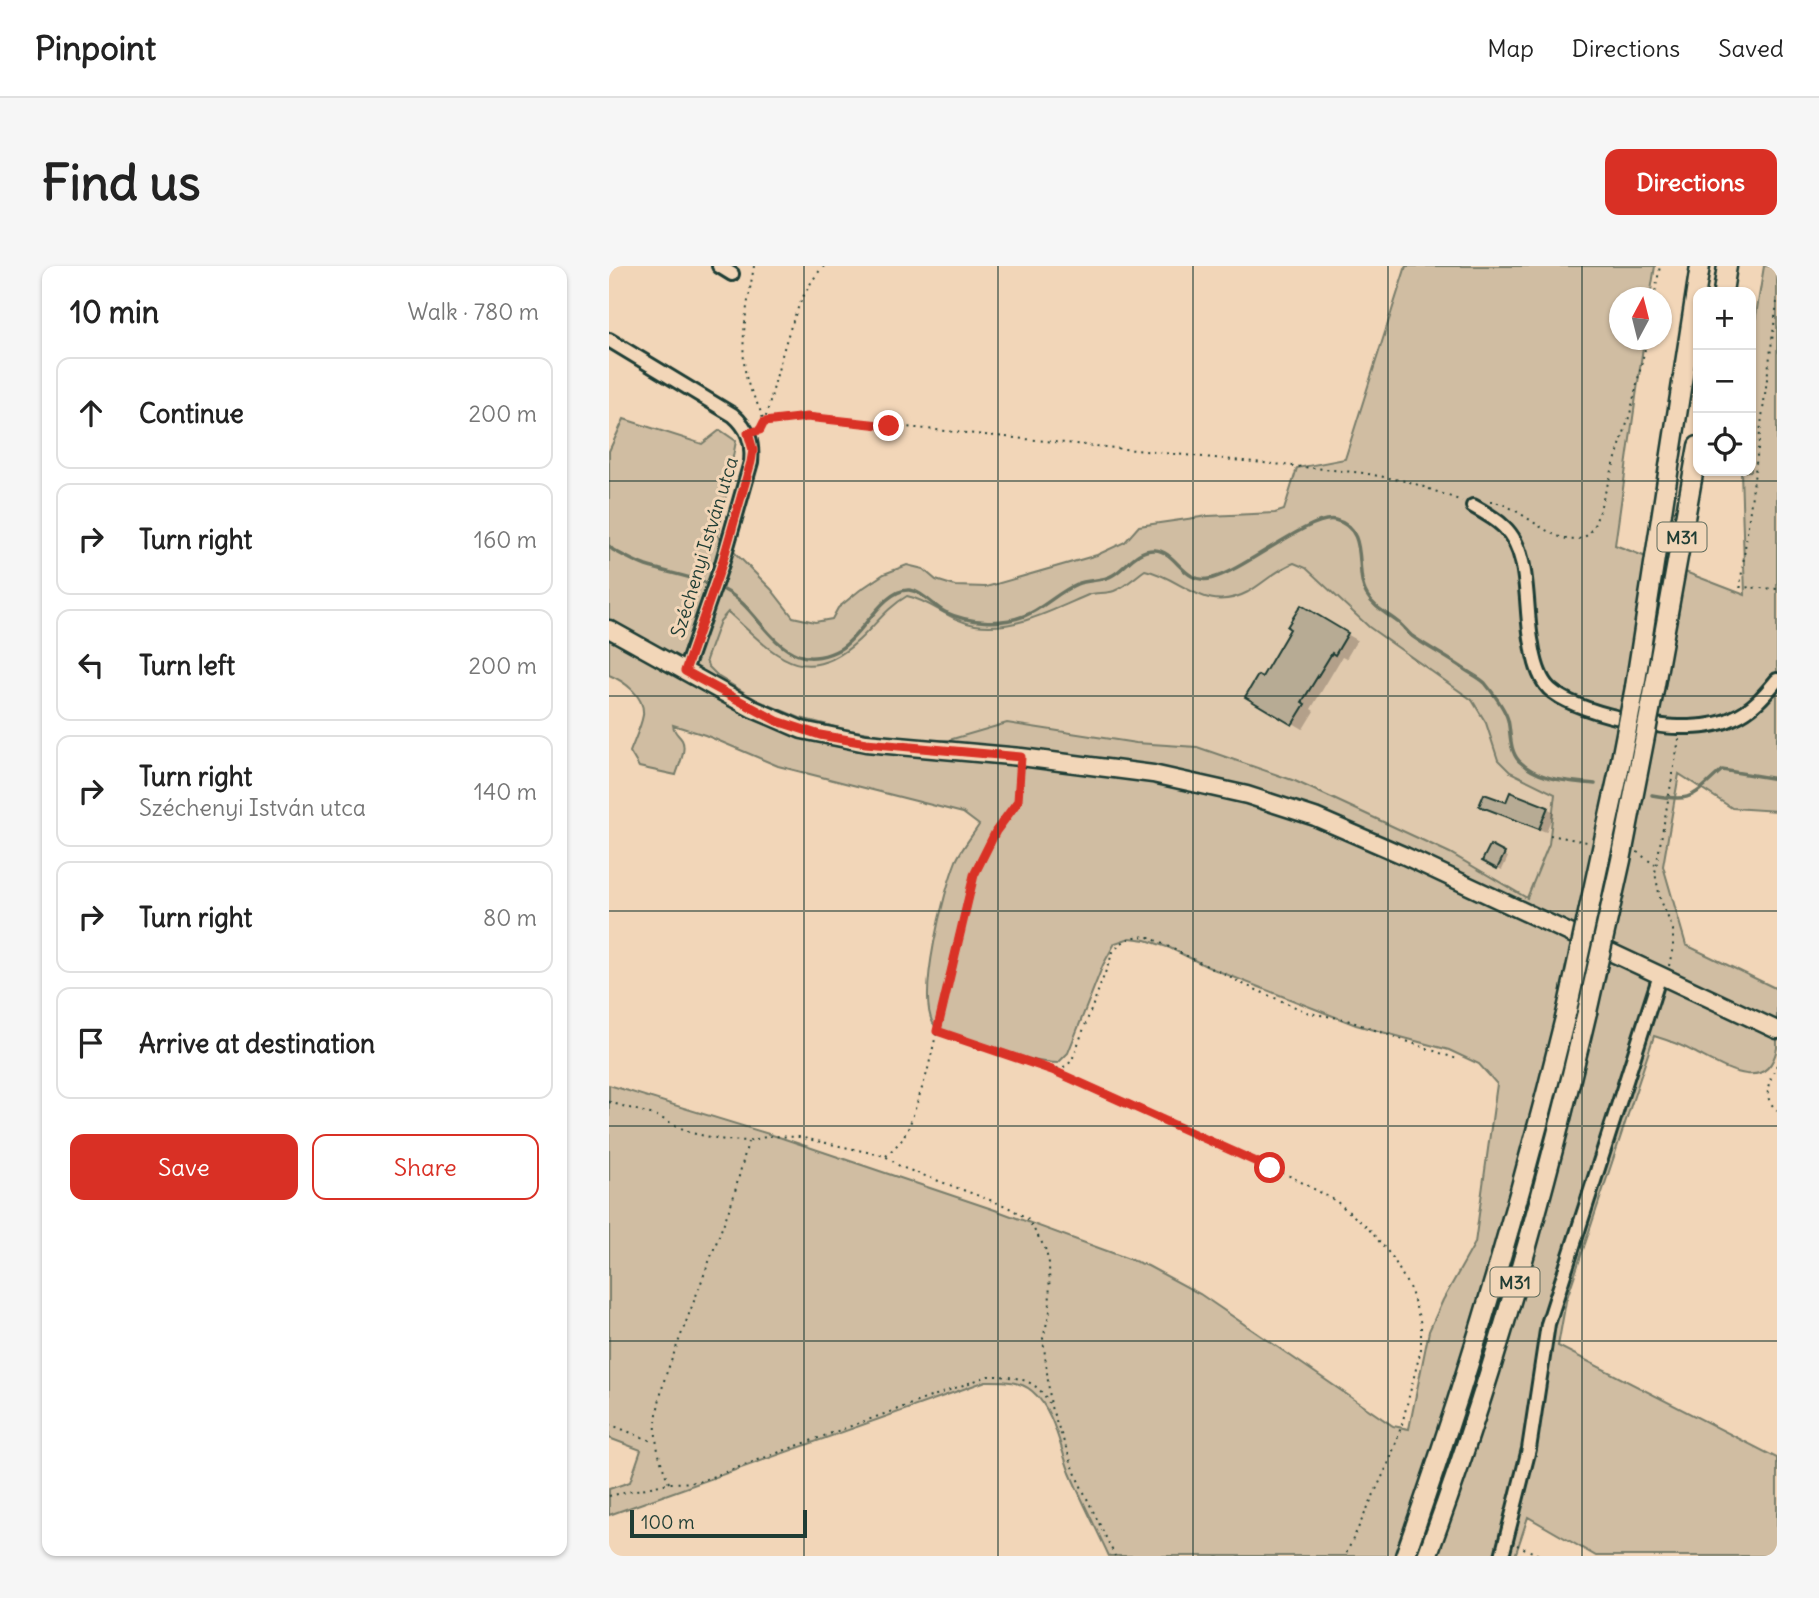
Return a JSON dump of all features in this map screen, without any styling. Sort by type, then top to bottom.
[{"type":"highway","name":"M31","points":[[1405,1556],[1499,1267],[1567,1010],[1619,775],[1635,687],[1700,266]]},
{"type":"highway","points":[[1724,287],[1727,266]]},
{"type":"highway","name":"M31","points":[[1427,1556],[1489,1372],[1527,1244],[1587,1012],[1654,691],[1693,474]]},
{"type":"main road","points":[[609,629],[777,721],[820,735],[866,743],[1102,766],[1247,795],[1315,817],[1405,856],[1777,1030]]},
{"type":"street","points":[[719,266],[732,274]]},
{"type":"street","name":"Széchenyi István utca","points":[[609,340],[733,415],[743,424],[753,450],[722,564],[685,671]]},
{"type":"street","points":[[1473,506],[1494,517],[1507,529],[1520,552],[1525,578],[1527,623],[1536,664],[1546,686],[1574,704],[1609,715],[1681,727],[1712,725],[1734,718],[1759,703],[1777,680]]},
{"type":"street","points":[[1502,1556],[1529,1449],[1548,1324],[1663,977]]},
{"type":"path","points":[[754,266],[742,348],[746,380],[762,412],[764,422]]},
{"type":"path","points":[[748,433],[760,430],[764,422],[801,302],[806,290],[824,266]]},
{"type":"path","points":[[1656,287],[1660,266]]},
{"type":"path","points":[[1777,302],[1739,587],[1777,589]]},
{"type":"path","points":[[764,422],[807,417],[1363,473],[1410,482],[1473,506],[1483,502],[1496,502],[1508,506],[1554,534],[1571,539],[1583,538],[1597,521],[1630,414],[1645,350]]},
{"type":"path","points":[[1663,977],[1672,954],[1673,930],[1660,898],[1655,873],[1681,727]]},
{"type":"path","points":[[885,1156],[901,1142],[909,1126],[927,1073],[974,875],[996,831],[1018,801],[1021,757]]},
{"type":"path","points":[[1052,1070],[1067,1066],[1072,1060],[1113,952],[1122,941],[1135,936],[1149,937],[1243,984],[1309,1013],[1344,1019],[1457,1059]]},
{"type":"path","points":[[937,1031],[1052,1070],[1292,1177],[1336,1201],[1368,1228],[1393,1258],[1411,1291],[1421,1324],[1421,1349],[1390,1460],[1346,1556]]},
{"type":"path","points":[[1777,1065],[1767,1090],[1768,1098],[1777,1110]]},
{"type":"path","points":[[609,1102],[657,1116],[691,1133],[725,1140],[748,1141],[770,1136],[799,1137],[885,1156],[901,1167],[1006,1206],[1027,1218],[1045,1248],[1049,1264],[1050,1311],[1043,1338],[1051,1407]]},
{"type":"path","points":[[669,1483],[655,1442],[658,1407],[665,1377],[733,1199],[748,1141]]},
{"type":"path","points":[[609,1496],[669,1483],[698,1482],[988,1376],[1020,1378],[1033,1383],[1044,1392],[1078,1480],[1115,1556]]},
{"type":"path","points":[[609,1424],[655,1442]]},
{"type":"path","points":[[1506,1541],[1541,1556]]},
{"type":"shaded area","points":[[1406,266],[1655,266],[1652,287],[1609,287],[1609,350],[1643,350],[1615,545],[1745,595],[1741,476],[1756,476],[1756,315],[1764,266],[1777,266],[1777,811],[1732,808],[1679,774],[1663,866],[1686,945],[1777,989],[1777,1048],[1772,1063],[1763,1071],[1741,1073],[1654,1036],[1566,1301],[1558,1346],[1777,1458],[1777,1556],[1596,1556],[1528,1517],[1515,1556],[1109,1556],[1070,1473],[1046,1408],[1027,1387],[998,1381],[986,1381],[609,1515],[609,1489],[630,1482],[641,1450],[609,1438],[609,1085],[782,1138],[995,1210],[1148,1266],[1200,1294],[1393,1426],[1409,1429],[1429,1331],[1475,1243],[1497,1084],[1479,1064],[1449,1050],[1356,1025],[1208,967],[1170,948],[1130,938],[1115,943],[1103,965],[1068,1053],[1058,1063],[991,1051],[955,1038],[941,1031],[933,1023],[929,1009],[930,967],[945,895],[956,861],[979,825],[963,813],[778,766],[705,735],[673,725],[684,748],[676,775],[639,767],[630,752],[641,724],[643,708],[632,690],[609,675],[609,451],[624,419],[702,444],[720,430],[736,441],[718,536],[771,589],[793,617],[815,622],[832,619],[838,608],[860,590],[884,574],[907,565],[923,569],[936,580],[955,586],[986,587],[1097,555],[1125,542],[1139,526],[1208,516],[1275,513],[1284,510],[1297,468],[1345,459]],"holes":[[[1294,563],[1306,568],[1369,627],[1472,700],[1486,723],[1498,760],[1510,772],[1555,794],[1549,844],[1527,898],[1450,853],[1295,781],[1197,747],[1136,743],[1007,723],[949,740],[924,742],[844,729],[800,718],[757,700],[719,677],[706,660],[720,621],[728,612],[774,652],[804,665],[821,663],[839,656],[907,596],[966,623],[1005,625],[1047,613],[1088,595],[1114,591],[1145,570],[1159,574],[1194,593],[1219,599],[1233,598],[1248,592]]]},
{"type":"shaded area","points":[[1294,563],[1306,568],[1369,627],[1472,700],[1486,723],[1499,761],[1524,779],[1555,794],[1549,844],[1527,898],[1450,853],[1295,781],[1197,747],[1136,743],[1007,723],[949,740],[924,742],[844,729],[800,718],[757,700],[719,677],[706,660],[720,621],[728,612],[775,654],[787,661],[801,664],[829,661],[857,641],[884,612],[907,596],[917,598],[973,625],[1016,623],[1058,610],[1091,593],[1104,593],[1145,570],[1155,572],[1163,578],[1283,567]]},
{"type":"building","points":[[1301,605],[1348,633],[1335,655],[1332,653],[1302,702],[1305,704],[1292,725],[1245,697],[1258,675],[1262,677]]},
{"type":"building","points":[[1510,792],[1548,807],[1539,829],[1479,806],[1484,794],[1506,802]]},
{"type":"building","points":[[1490,845],[1505,853],[1497,869],[1482,861]]},
{"type":"waterway","points":[[609,546],[646,566],[696,579],[724,590],[744,605],[768,633],[787,649],[798,655],[814,657],[840,649],[848,643],[882,605],[899,592],[914,591],[945,612],[964,619],[1005,621],[1031,613],[1077,584],[1109,577],[1137,555],[1148,550],[1163,552],[1195,578],[1213,578],[1242,565],[1310,525],[1324,520],[1335,520],[1353,532],[1359,552],[1363,586],[1370,600],[1412,636],[1485,683],[1506,715],[1512,747],[1519,761],[1545,776],[1595,784]]},
{"type":"waterway","points":[[1652,795],[1676,798],[1691,795],[1722,770],[1777,779]]},
{"type":"route","points":[[889,426],[807,417],[764,422],[760,430],[748,433],[753,450],[751,462],[722,564],[685,671],[777,721],[820,735],[866,743],[1021,757],[1018,801],[996,831],[974,875],[937,1031],[1052,1070],[1270,1168]]}]
